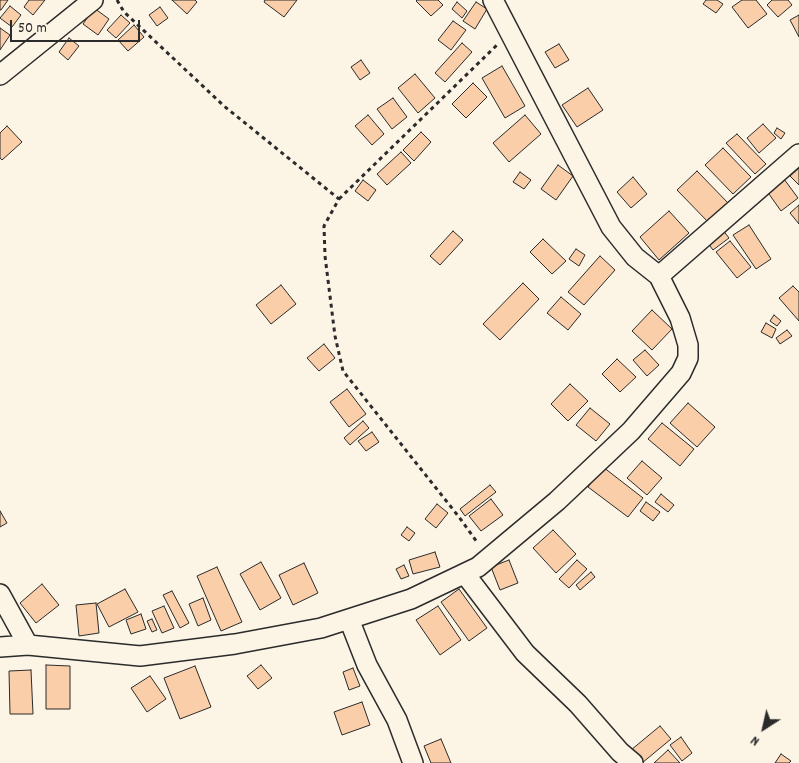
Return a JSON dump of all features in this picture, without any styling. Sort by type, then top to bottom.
[{"type":"street","points":[[0,647],[28,645],[140,656],[235,644],[321,628],[411,599],[472,571],[558,501],[631,431],[680,373],[688,358],[688,345],[680,318],[659,276],[635,257],[611,227],[493,0]]},
{"type":"street","points":[[0,75],[88,1]]},
{"type":"street","points":[[659,276],[799,154]]},
{"type":"street","points":[[472,571],[525,653],[578,704],[620,752],[633,763]]},
{"type":"street","points":[[0,594],[28,645]]},
{"type":"street","points":[[349,619],[367,664],[397,720],[413,763]]},
{"type":"path","points":[[117,0],[124,12],[224,106],[339,199]]},
{"type":"path","points":[[472,571],[477,542],[343,371],[334,336],[325,256],[324,226],[339,199],[511,32]]},
{"type":"building","points":[[0,0],[8,0],[1,10],[0,10]]},
{"type":"building","points":[[29,0],[45,0],[33,15],[24,7]]},
{"type":"building","points":[[172,0],[195,0],[197,2],[187,14]]},
{"type":"building","points":[[265,0],[297,0],[284,17],[264,2]]},
{"type":"building","points":[[417,0],[438,0],[443,5],[431,16]]},
{"type":"building","points":[[706,0],[717,0],[723,4],[716,13],[703,4]]},
{"type":"building","points":[[742,0],[756,0],[767,14],[748,28],[732,7]]},
{"type":"building","points":[[772,0],[788,0],[792,5],[778,17],[767,5]]},
{"type":"building","points":[[457,2],[467,11],[462,18],[452,9]]},
{"type":"building","points":[[476,2],[487,9],[475,29],[463,21]]},
{"type":"building","points":[[10,6],[21,15],[12,27],[0,18]]},
{"type":"building","points":[[160,7],[168,18],[157,26],[149,15]]},
{"type":"building","points":[[94,8],[109,19],[98,35],[83,24]]},
{"type":"building","points":[[121,15],[130,23],[116,38],[107,30]]},
{"type":"building","points":[[799,15],[799,37],[790,20]]},
{"type":"building","points":[[453,21],[466,30],[451,50],[438,40]]},
{"type":"building","points":[[134,25],[144,37],[128,51],[118,40]]},
{"type":"building","points":[[0,28],[10,35],[0,50]]},
{"type":"building","points":[[69,38],[79,46],[68,60],[59,52]]},
{"type":"building","points":[[462,43],[472,52],[445,82],[435,73]]},
{"type":"building","points":[[559,44],[569,60],[555,68],[545,52]]},
{"type":"building","points":[[361,60],[370,73],[360,80],[351,67]]},
{"type":"building","points":[[502,66],[525,106],[505,118],[482,78]]},
{"type":"building","points":[[415,74],[435,98],[418,113],[398,88]]},
{"type":"building","points":[[473,83],[487,97],[466,118],[452,104]]},
{"type":"building","points":[[588,88],[603,110],[577,127],[562,105]]},
{"type":"building","points":[[393,98],[407,117],[392,129],[377,109]]},
{"type":"building","points":[[368,115],[384,134],[372,145],[355,126]]},
{"type":"building","points":[[525,115],[541,134],[509,162],[493,143]]},
{"type":"building","points":[[763,124],[776,138],[759,153],[747,138]]},
{"type":"building","points":[[7,126],[22,142],[2,160],[0,158],[0,133]]},
{"type":"building","points":[[777,128],[785,133],[781,139],[774,133]]},
{"type":"building","points":[[421,132],[431,142],[414,161],[403,150]]},
{"type":"building","points":[[737,134],[766,164],[755,174],[726,143]]},
{"type":"building","points":[[723,148],[751,177],[733,194],[705,165]]},
{"type":"building","points":[[401,152],[411,163],[387,185],[377,174]]},
{"type":"building","points":[[558,165],[573,176],[556,200],[541,189]]},
{"type":"building","points":[[799,168],[799,185],[790,176]]},
{"type":"building","points":[[697,171],[730,205],[710,224],[677,190]]},
{"type":"building","points":[[520,172],[531,180],[524,189],[513,182]]},
{"type":"building","points":[[781,175],[798,198],[781,211],[764,187]]},
{"type":"building","points":[[633,177],[647,194],[631,208],[617,192]]},
{"type":"building","points":[[363,180],[376,190],[368,201],[355,191]]},
{"type":"building","points":[[799,205],[799,224],[790,213]]},
{"type":"building","points":[[669,211],[689,233],[659,260],[640,237]]},
{"type":"building","points":[[749,225],[771,259],[756,269],[733,235]]},
{"type":"building","points":[[722,229],[729,238],[713,250],[707,242]]},
{"type":"building","points":[[453,231],[463,240],[440,265],[430,256]]},
{"type":"building","points":[[543,239],[566,261],[552,274],[530,252]]},
{"type":"building","points":[[730,241],[751,267],[737,278],[716,252]]},
{"type":"building","points":[[576,249],[585,255],[579,266],[569,259]]},
{"type":"building","points":[[600,256],[615,270],[584,305],[568,292]]},
{"type":"building","points":[[523,283],[539,299],[500,340],[483,324]]},
{"type":"building","points":[[281,285],[296,304],[271,324],[256,305]]},
{"type":"building","points":[[793,286],[799,292],[799,321],[779,298]]},
{"type":"building","points":[[561,297],[581,314],[568,330],[547,313]]},
{"type":"building","points":[[652,310],[672,329],[652,350],[632,331]]},
{"type":"building","points":[[774,315],[781,321],[777,326],[770,321]]},
{"type":"building","points":[[766,323],[776,329],[772,338],[761,332]]},
{"type":"building","points":[[787,330],[792,336],[780,344],[776,338]]},
{"type":"building","points":[[324,344],[335,358],[319,371],[307,358]]},
{"type":"building","points":[[645,350],[659,365],[647,376],[633,360]]},
{"type":"building","points":[[617,359],[636,377],[620,392],[602,374]]},
{"type":"building","points":[[570,384],[588,401],[568,421],[551,404]]},
{"type":"building","points":[[347,389],[366,414],[349,427],[330,402]]},
{"type":"building","points":[[688,403],[715,427],[697,447],[670,423]]},
{"type":"building","points":[[590,408],[610,424],[596,441],[576,425]]},
{"type":"building","points":[[363,421],[369,428],[350,445],[344,438]]},
{"type":"building","points":[[662,423],[694,449],[680,466],[648,439]]},
{"type":"building","points":[[372,432],[379,442],[366,451],[358,441]]},
{"type":"building","points":[[642,461],[662,478],[647,495],[627,478]]},
{"type":"building","points":[[603,467],[643,498],[628,517],[588,487]]},
{"type":"building","points":[[490,485],[496,492],[465,516],[460,509]]},
{"type":"building","points":[[661,494],[674,505],[668,512],[655,502]]},
{"type":"building","points":[[491,499],[503,515],[481,531],[469,516]]},
{"type":"building","points":[[646,502],[660,512],[653,521],[640,511]]},
{"type":"building","points":[[437,504],[448,513],[436,528],[425,519]]},
{"type":"building","points":[[0,511],[7,523],[0,527]]},
{"type":"building","points":[[407,527],[415,533],[409,541],[401,535]]},
{"type":"building","points":[[553,530],[576,554],[556,573],[533,548]]},
{"type":"building","points":[[435,552],[440,567],[413,574],[409,560]]},
{"type":"building","points":[[509,560],[518,583],[500,590],[491,567]]},
{"type":"building","points":[[577,560],[587,569],[569,588],[559,579]]},
{"type":"building","points":[[261,562],[281,598],[260,610],[240,574]]},
{"type":"building","points":[[304,563],[318,593],[293,605],[279,575]]},
{"type":"building","points":[[404,565],[409,576],[401,579],[396,569]]},
{"type":"building","points":[[217,567],[242,622],[221,631],[197,576]]},
{"type":"building","points":[[591,572],[595,577],[580,590],[576,585]]},
{"type":"building","points":[[42,584],[59,605],[36,623],[20,603]]},
{"type":"building","points":[[125,589],[138,612],[109,627],[97,604]]},
{"type":"building","points":[[459,589],[487,628],[469,641],[441,602]]},
{"type":"building","points":[[172,591],[189,623],[180,628],[163,595]]},
{"type":"building","points":[[203,598],[211,620],[198,626],[189,604]]},
{"type":"building","points":[[96,603],[99,633],[79,636],[76,605]]},
{"type":"building","points":[[164,606],[174,628],[162,633],[152,611]]},
{"type":"building","points":[[438,606],[461,640],[440,655],[416,620]]},
{"type":"building","points":[[141,614],[146,629],[131,634],[126,620]]},
{"type":"building","points":[[152,619],[157,630],[152,632],[147,621]]},
{"type":"building","points":[[46,665],[70,666],[70,709],[46,709]]},
{"type":"building","points":[[261,665],[272,678],[258,689],[247,676]]},
{"type":"building","points":[[195,666],[211,707],[180,719],[164,678]]},
{"type":"building","points":[[353,668],[360,686],[349,690],[343,672]]},
{"type":"building","points":[[31,670],[33,714],[10,714],[9,671]]},
{"type":"building","points":[[150,676],[166,699],[147,712],[131,688]]},
{"type":"building","points":[[362,702],[370,725],[342,735],[334,712]]},
{"type":"building","points":[[660,726],[671,739],[642,763],[631,750]]},
{"type":"building","points":[[681,737],[692,753],[682,761],[670,745]]},
{"type":"building","points":[[441,739],[451,763],[431,763],[424,746]]},
{"type":"building","points":[[668,750],[680,763],[654,763]]},
{"type":"building","points":[[781,754],[791,761],[789,763],[775,763]]}]
